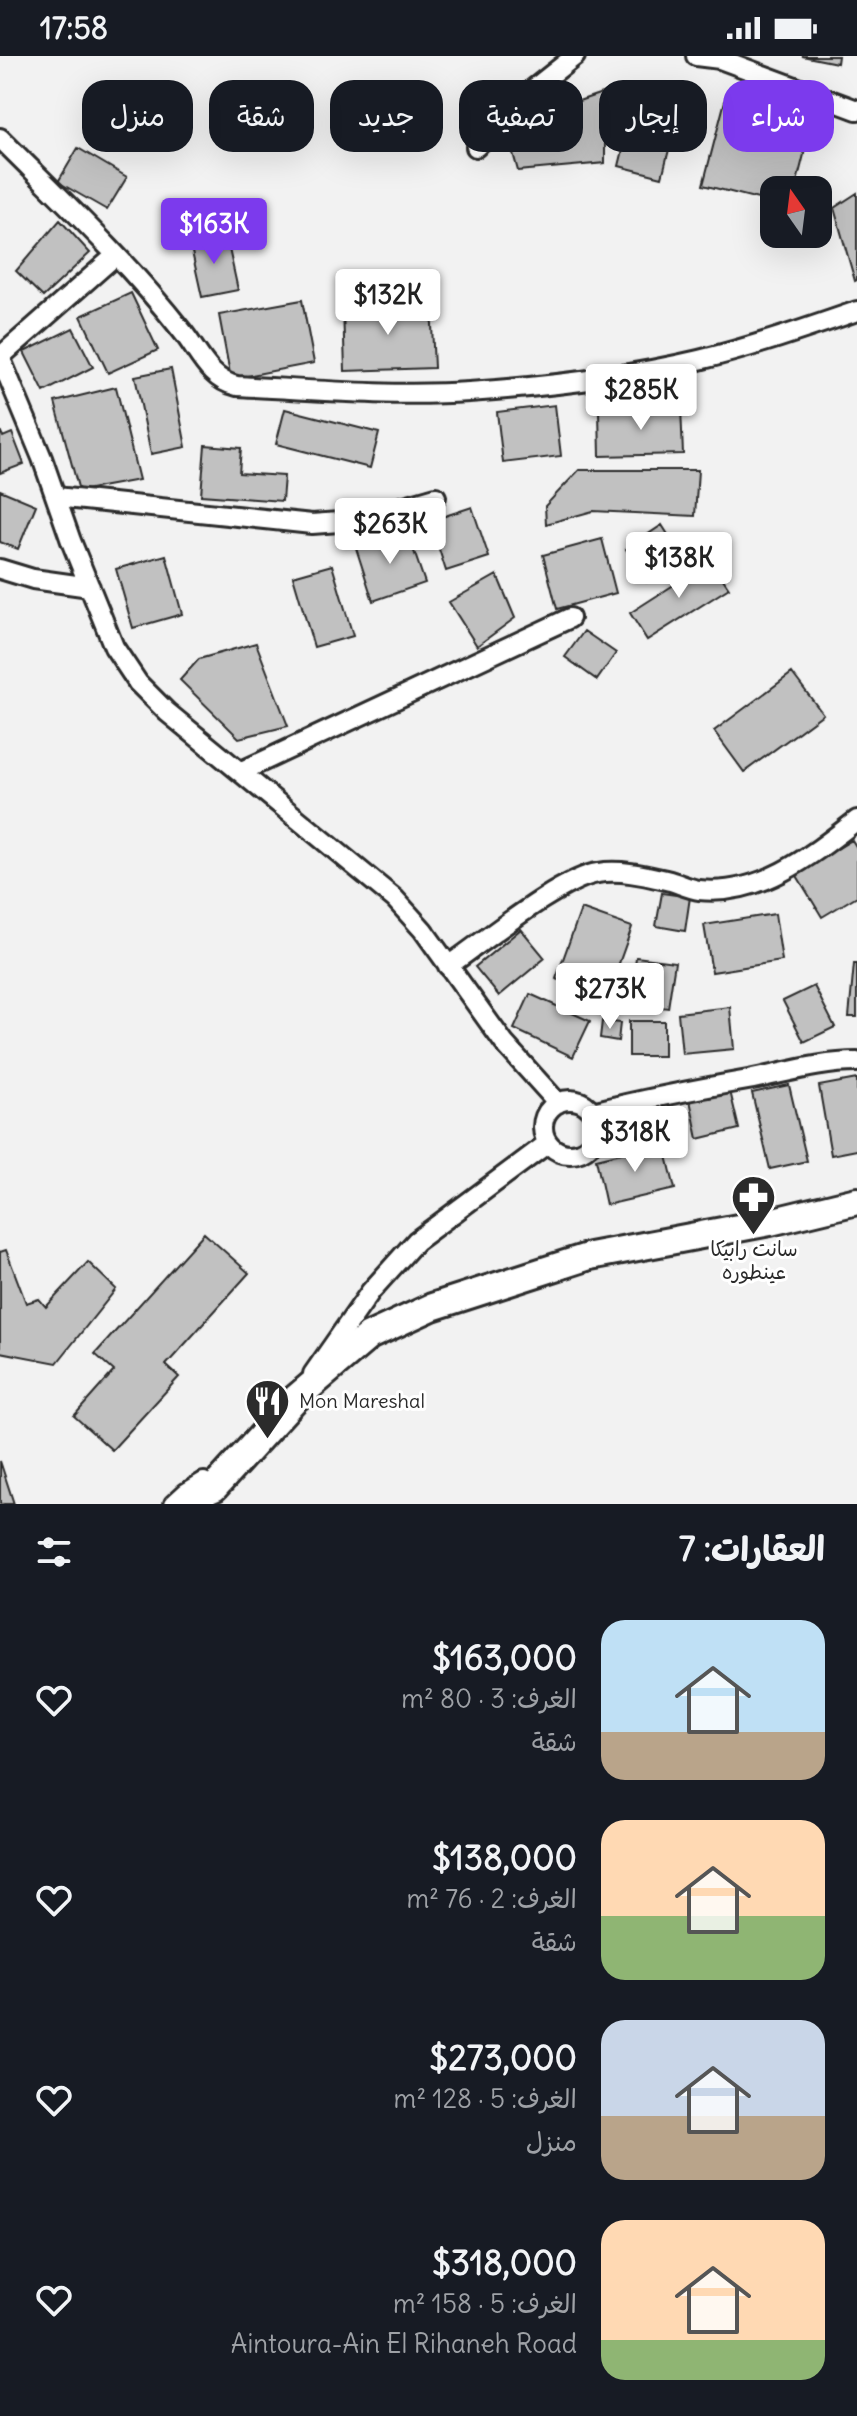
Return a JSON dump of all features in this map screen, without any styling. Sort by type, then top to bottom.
[{"type":"main road","points":[[193,1504],[204,1492],[215,1489],[295,1399],[369,1336],[432,1307],[590,1256],[770,1222],[857,1201]]},
{"type":"street","points":[[545,80],[575,56]]},
{"type":"street","points":[[696,56],[720,59],[857,110]]},
{"type":"street","points":[[0,138],[116,255],[183,332],[206,365],[226,384],[400,393],[469,392],[613,376],[698,360],[783,337],[857,311]]},
{"type":"street","points":[[116,255],[0,357],[114,647],[138,683],[167,712],[395,899],[423,930],[504,1043],[558,1103]]},
{"type":"street","points":[[56,497],[312,524],[353,521],[436,497]]},
{"type":"street","points":[[0,569],[33,579],[90,587]]},
{"type":"street","points":[[242,771],[570,618]]},
{"type":"street","points":[[448,966],[578,879],[597,873],[618,873],[699,890],[749,886],[778,875],[826,845],[857,820]]},
{"type":"street","points":[[592,1112],[663,1094],[835,1062],[857,1062]]},
{"type":"street","points":[[577,1101],[592,1112],[597,1129],[589,1146],[581,1152],[563,1153],[548,1143],[544,1134],[546,1116],[558,1103],[577,1101]]},
{"type":"street","points":[[295,1399],[371,1291],[416,1241],[548,1143]]},
{"type":"street","points":[[174,1504],[203,1483],[215,1489]]},
{"type":"building","points":[[802,56],[838,56],[837,63]]},
{"type":"building","points":[[599,94],[599,152],[605,152],[605,163],[518,171],[514,152],[583,152],[583,100]]},
{"type":"building","points":[[723,108],[723,152],[805,152],[799,176],[760,176],[760,199],[703,185]]},
{"type":"building","points":[[78,148],[127,177],[107,210],[58,182]]},
{"type":"building","points":[[622,152],[668,152],[662,177],[619,166]]},
{"type":"building","points":[[857,193],[857,280],[855,281],[834,208]]},
{"type":"building","points":[[60,220],[90,253],[43,297],[16,271]]},
{"type":"building","points":[[226,235],[238,290],[202,297],[190,243]]},
{"type":"building","points":[[131,293],[158,350],[108,373],[81,316]]},
{"type":"building","points":[[302,300],[314,363],[231,379],[219,315]]},
{"type":"building","points":[[431,303],[434,368],[345,371],[343,307]]},
{"type":"building","points":[[73,328],[93,367],[44,392],[24,352]]},
{"type":"building","points":[[171,369],[186,447],[151,454],[135,376]]},
{"type":"building","points":[[116,387],[139,480],[79,491],[55,402]]},
{"type":"building","points":[[555,405],[561,456],[503,463],[497,412]]},
{"type":"building","points":[[681,408],[683,454],[600,456],[599,411]]},
{"type":"building","points":[[285,409],[379,433],[370,468],[276,444]]},
{"type":"building","points":[[0,430],[3,437],[12,433],[24,464],[0,473]]},
{"type":"building","points":[[205,445],[241,448],[239,473],[284,476],[282,501],[201,495]]},
{"type":"building","points":[[579,470],[698,470],[695,516],[593,511],[546,524],[545,506]]},
{"type":"building","points":[[0,490],[36,505],[18,549],[0,542]]},
{"type":"building","points":[[472,507],[489,557],[446,571],[430,521]]},
{"type":"building","points":[[662,525],[683,558],[647,582],[626,549]]},
{"type":"building","points":[[407,531],[425,583],[373,601],[356,548]]},
{"type":"building","points":[[602,539],[616,593],[557,609],[543,555]]},
{"type":"building","points":[[166,555],[182,614],[133,628],[116,569]]},
{"type":"building","points":[[711,561],[729,588],[647,640],[630,613]]},
{"type":"building","points":[[332,565],[353,636],[314,647],[293,576]]},
{"type":"building","points":[[497,575],[515,618],[477,646],[449,602]]},
{"type":"building","points":[[584,631],[616,653],[597,680],[565,657]]},
{"type":"building","points":[[256,643],[288,726],[239,738],[180,680],[199,659]]},
{"type":"building","points":[[792,673],[823,714],[744,772],[714,731]]},
{"type":"building","points":[[852,840],[857,848],[857,896],[822,917],[796,874]]},
{"type":"building","points":[[662,893],[690,897],[685,931],[656,926]]},
{"type":"building","points":[[581,909],[632,927],[607,997],[556,979]]},
{"type":"building","points":[[775,914],[782,961],[712,972],[704,925]]},
{"type":"building","points":[[521,929],[545,958],[499,996],[475,967]]},
{"type":"building","points":[[636,957],[675,962],[668,1008],[630,1003]]},
{"type":"building","points":[[854,964],[857,964],[857,1017],[849,1017]]},
{"type":"building","points":[[814,986],[835,1027],[804,1042],[783,1001]]},
{"type":"building","points":[[530,994],[590,1021],[573,1057],[514,1029]]},
{"type":"building","points":[[730,1007],[734,1049],[682,1054],[678,1013]]},
{"type":"building","points":[[602,1021],[620,1023],[618,1041],[600,1038]]},
{"type":"building","points":[[629,1021],[664,1021],[664,1056],[629,1056]]},
{"type":"building","points":[[857,1079],[857,1150],[831,1155],[819,1086]]},
{"type":"building","points":[[789,1085],[807,1161],[770,1169],[752,1093]]},
{"type":"building","points":[[730,1091],[739,1129],[698,1139],[690,1100]]},
{"type":"building","points":[[664,1143],[675,1189],[606,1205],[596,1159]]},
{"type":"building","points":[[204,1233],[249,1273],[166,1365],[179,1377],[112,1450],[74,1416],[114,1371],[95,1354]]},
{"type":"building","points":[[6,1250],[26,1303],[39,1299],[46,1307],[88,1262],[116,1289],[57,1363],[0,1352],[0,1252]]},
{"type":"building","points":[[0,1461],[14,1504],[0,1504]]},
{"type":"place","name":"سانت رابيكا عينطوره","points":[[754,1236]]},
{"type":"place","name":"Mon Mareshal","points":[[268,1440]]}]
